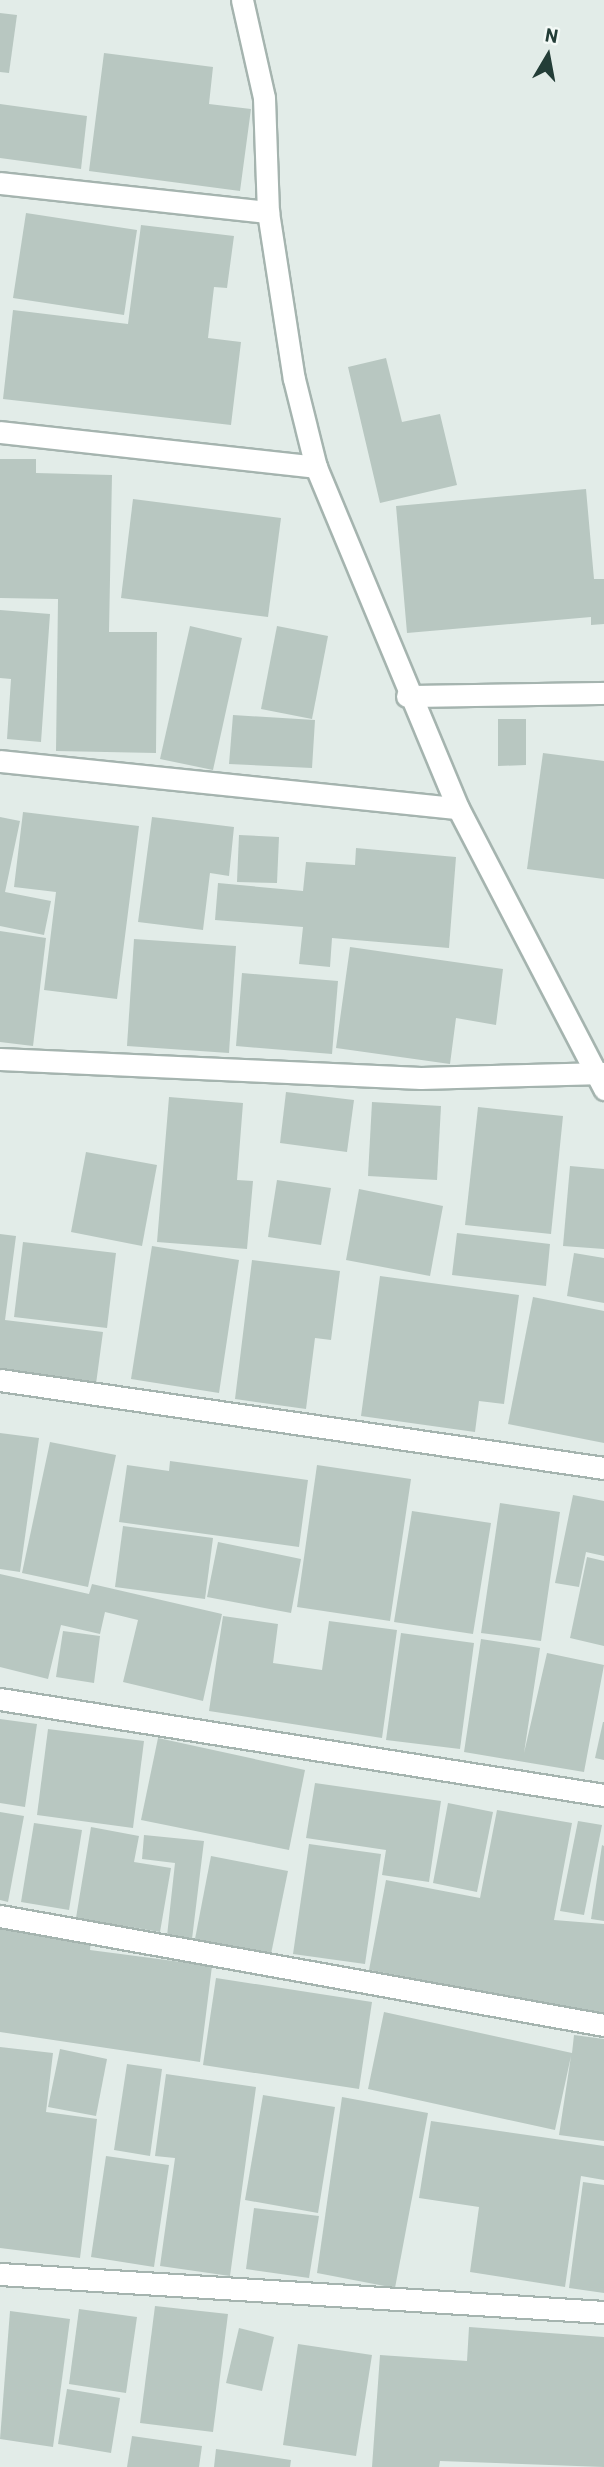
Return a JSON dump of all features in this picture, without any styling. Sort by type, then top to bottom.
[{"type":"street","points":[[0,1059],[421,1079],[602,1078],[458,808],[407,696],[316,467],[294,379],[268,212],[264,98],[242,0]]},
{"type":"street","points":[[0,183],[268,212]]},
{"type":"street","points":[[0,432],[316,467]]},
{"type":"street","points":[[407,696],[604,693]]},
{"type":"street","points":[[0,761],[458,808]]},
{"type":"street","points":[[0,1380],[604,1468]]},
{"type":"street","points":[[0,1699],[604,1795]]},
{"type":"street","points":[[0,1916],[604,2025]]},
{"type":"street","points":[[0,2274],[604,2312]]},
{"type":"building","points":[[0,13],[17,15],[9,73],[0,72]]},
{"type":"building","points":[[104,53],[213,67],[209,104],[251,109],[240,191],[89,171]]},
{"type":"building","points":[[0,104],[87,116],[81,169],[0,158]]},
{"type":"building","points":[[26,213],[137,230],[124,315],[13,298]]},
{"type":"building","points":[[141,225],[234,236],[227,288],[214,287],[208,338],[241,342],[231,425],[3,399],[13,310],[128,324]]},
{"type":"building","points":[[386,358],[402,422],[440,414],[457,485],[380,503],[348,367]]},
{"type":"building","points":[[0,459],[36,459],[36,473],[112,475],[109,632],[157,632],[156,753],[56,751],[58,599],[0,598]]},
{"type":"building","points":[[586,489],[594,579],[604,579],[604,624],[591,625],[591,617],[407,633],[396,506]]},
{"type":"building","points":[[133,499],[281,518],[268,617],[121,598]]},
{"type":"building","points":[[0,610],[50,614],[41,742],[7,739],[11,679],[0,678]]},
{"type":"building","points":[[190,626],[242,638],[213,770],[160,759]]},
{"type":"building","points":[[277,626],[328,636],[312,719],[261,709]]},
{"type":"building","points":[[233,715],[315,720],[312,768],[229,764]]},
{"type":"building","points":[[498,719],[526,719],[526,765],[498,766]]},
{"type":"building","points":[[543,753],[604,761],[604,879],[527,869]]},
{"type":"building","points":[[23,812],[139,826],[117,999],[44,990],[56,892],[14,887]]},
{"type":"building","points":[[0,817],[20,821],[5,892],[51,901],[44,935],[0,926]]},
{"type":"building","points":[[152,817],[234,827],[229,876],[210,873],[203,930],[138,922]]},
{"type":"building","points":[[239,835],[279,837],[277,883],[237,882]]},
{"type":"building","points":[[356,848],[456,857],[449,948],[332,938],[330,967],[299,964],[303,927],[215,920],[218,883],[303,891],[306,862],[355,865]]},
{"type":"building","points":[[0,931],[46,938],[33,1046],[0,1042]]},
{"type":"building","points":[[134,939],[236,946],[229,1053],[127,1046]]},
{"type":"building","points":[[350,947],[503,969],[496,1025],[456,1018],[450,1064],[336,1048]]},
{"type":"building","points":[[242,973],[338,981],[332,1054],[236,1046]]},
{"type":"building","points":[[286,1092],[354,1100],[347,1152],[280,1143]]},
{"type":"building","points":[[169,1097],[243,1103],[237,1180],[253,1181],[247,1249],[157,1242]]},
{"type":"building","points":[[372,1102],[441,1106],[437,1180],[368,1176]]},
{"type":"building","points":[[478,1107],[563,1116],[551,1234],[465,1225]]},
{"type":"building","points":[[86,1152],[157,1165],[142,1246],[71,1232]]},
{"type":"building","points":[[570,1166],[604,1169],[604,1249],[563,1246]]},
{"type":"building","points":[[277,1180],[331,1188],[321,1245],[268,1237]]},
{"type":"building","points":[[359,1189],[443,1206],[430,1276],[346,1260]]},
{"type":"building","points":[[457,1233],[550,1244],[546,1286],[452,1275]]},
{"type":"building","points":[[0,1234],[16,1236],[5,1320],[103,1332],[96,1384],[0,1372]]},
{"type":"building","points":[[23,1242],[116,1253],[107,1328],[14,1317]]},
{"type":"building","points":[[152,1246],[239,1260],[219,1393],[131,1379]]},
{"type":"building","points":[[574,1253],[604,1258],[604,1303],[567,1296]]},
{"type":"building","points":[[252,1260],[340,1271],[331,1340],[315,1338],[306,1409],[235,1399]]},
{"type":"building","points":[[380,1276],[519,1295],[504,1404],[479,1401],[475,1432],[361,1416]]},
{"type":"building","points":[[533,1297],[604,1311],[604,1443],[508,1424]]},
{"type":"building","points":[[0,1433],[39,1438],[20,1572],[0,1569]]},
{"type":"building","points":[[50,1442],[116,1455],[88,1587],[22,1573]]},
{"type":"building","points":[[170,1461],[308,1480],[299,1547],[119,1522],[127,1465],[169,1471]]},
{"type":"building","points":[[317,1465],[411,1479],[390,1621],[297,1607]]},
{"type":"building","points":[[573,1495],[604,1501],[604,1556],[586,1552],[579,1587],[555,1583]]},
{"type":"building","points":[[500,1503],[560,1512],[541,1641],[481,1633]]},
{"type":"building","points":[[412,1511],[491,1523],[473,1634],[394,1622]]},
{"type":"building","points":[[123,1526],[213,1538],[205,1599],[115,1587]]},
{"type":"building","points":[[218,1542],[301,1559],[291,1613],[207,1597]]},
{"type":"building","points":[[587,1557],[604,1561],[604,1646],[570,1638]]},
{"type":"building","points":[[0,1574],[89,1594],[92,1584],[222,1614],[203,1701],[123,1682],[138,1620],[105,1612],[100,1634],[61,1625],[48,1679],[0,1667]]},
{"type":"building","points":[[223,1616],[278,1624],[273,1663],[322,1670],[329,1621],[397,1630],[382,1738],[209,1711]]},
{"type":"building","points":[[63,1631],[100,1636],[94,1683],[56,1677]]},
{"type":"building","points":[[401,1633],[474,1643],[460,1749],[386,1740]]},
{"type":"building","points":[[481,1639],[540,1648],[524,1753],[547,1653],[604,1665],[584,1772],[464,1752]]},
{"type":"building","points":[[0,1719],[37,1724],[25,1807],[0,1803]]},
{"type":"building","points":[[604,1722],[604,1760],[595,1758]]},
{"type":"building","points":[[48,1729],[144,1741],[133,1828],[37,1815]]},
{"type":"building","points":[[158,1738],[305,1770],[289,1850],[141,1820]]},
{"type":"building","points":[[315,1783],[441,1801],[429,1882],[382,1875],[386,1850],[306,1838]]},
{"type":"building","points":[[448,1803],[493,1812],[477,1892],[433,1883]]},
{"type":"building","points":[[497,1810],[572,1823],[554,1920],[604,1924],[604,2014],[369,1970],[386,1880],[480,1898]]},
{"type":"building","points":[[0,1812],[24,1816],[8,1902],[0,1900]]},
{"type":"building","points":[[578,1821],[602,1825],[584,1915],[560,1911]]},
{"type":"building","points":[[34,1823],[82,1830],[69,1910],[21,1902]]},
{"type":"building","points":[[91,1827],[139,1836],[134,1862],[171,1868],[160,1932],[76,1918]]},
{"type":"building","points":[[144,1835],[204,1841],[192,1939],[167,1936],[175,1863],[142,1859]]},
{"type":"building","points":[[309,1844],[381,1854],[365,1964],[293,1954]]},
{"type":"building","points":[[602,1845],[604,1846],[604,1921],[591,1919]]},
{"type":"building","points":[[211,1856],[288,1871],[271,1954],[195,1939]]},
{"type":"building","points":[[0,1928],[91,1939],[90,1950],[212,1966],[200,2062],[0,2032]]},
{"type":"building","points":[[216,1978],[372,2002],[359,2089],[203,2065]]},
{"type":"building","points":[[384,2012],[572,2053],[574,2035],[604,2039],[604,2141],[559,2135],[571,2056],[555,2130],[368,2089]]},
{"type":"building","points":[[0,2047],[53,2053],[46,2112],[97,2119],[80,2258],[0,2248]]},
{"type":"building","points":[[60,2049],[107,2059],[96,2116],[48,2107]]},
{"type":"building","points":[[127,2064],[162,2069],[150,2156],[114,2150]]},
{"type":"building","points":[[166,2074],[256,2087],[230,2276],[160,2266],[175,2158],[155,2156]]},
{"type":"building","points":[[263,2095],[335,2107],[318,2213],[245,2200]]},
{"type":"building","points":[[342,2097],[428,2113],[395,2288],[317,2273]]},
{"type":"building","points":[[431,2121],[604,2146],[604,2180],[581,2176],[565,2287],[470,2272],[479,2207],[419,2198]]},
{"type":"building","points":[[106,2156],[169,2165],[154,2267],[91,2257]]},
{"type":"building","points":[[583,2182],[604,2185],[604,2293],[569,2288]]},
{"type":"building","points":[[254,2208],[319,2216],[309,2278],[246,2269]]},
{"type":"building","points":[[155,2306],[228,2314],[213,2432],[140,2423]]},
{"type":"building","points":[[79,2309],[137,2317],[126,2393],[69,2384]]},
{"type":"building","points":[[10,2311],[70,2319],[53,2447],[0,2439]]},
{"type":"building","points":[[469,2327],[604,2337],[604,2467],[440,2461],[439,2467],[372,2467],[380,2355],[467,2361]]},
{"type":"building","points":[[239,2328],[274,2337],[262,2391],[226,2383]]},
{"type":"building","points":[[298,2344],[372,2355],[356,2456],[283,2445]]},
{"type":"building","points":[[67,2389],[120,2398],[111,2453],[58,2444]]},
{"type":"building","points":[[132,2436],[202,2446],[199,2467],[127,2467]]},
{"type":"building","points":[[216,2449],[291,2460],[290,2467],[214,2467]]}]
